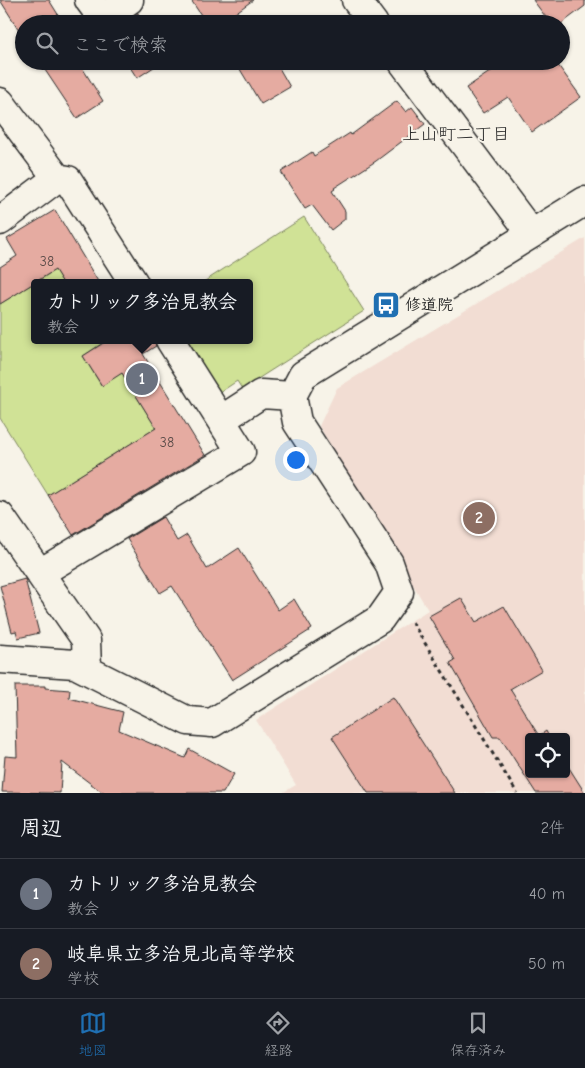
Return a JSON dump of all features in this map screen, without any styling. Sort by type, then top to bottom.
[{"type":"street","points":[[89,0],[100,15]]},
{"type":"street","points":[[108,15],[129,0]]},
{"type":"street","points":[[356,0],[367,15]]},
{"type":"street","points":[[409,70],[532,232]]},
{"type":"street","points":[[0,102],[57,178],[68,180],[131,279]]},
{"type":"street","points":[[0,221],[57,178]]},
{"type":"street","points":[[0,659],[75,664],[188,721],[212,722],[380,618],[399,592],[389,563],[297,422],[292,396],[303,375],[585,201]]},
{"type":"street","points":[[40,574],[241,452],[173,344]]},
{"type":"street","points":[[221,420],[261,394],[292,396]]},
{"type":"street","points":[[0,516],[86,640],[87,670]]},
{"type":"path","points":[[391,604],[411,621],[517,793]]},
{"type":"shaded area","points":[[585,238],[585,793],[282,793],[296,785],[256,720],[428,610],[319,426],[337,388]]},
{"type":"green space","points":[[304,217],[364,311],[242,389],[237,381],[216,395],[191,357],[189,344],[253,344],[253,279],[208,279]]},
{"type":"green space","points":[[55,270],[61,279],[41,279]]},
{"type":"green space","points":[[31,285],[31,344],[101,344],[83,356],[101,385],[122,373],[156,428],[48,495],[0,418],[0,304]]},
{"type":"building","points":[[0,0],[49,0],[58,15],[15,15],[15,24]]},
{"type":"building","points":[[191,0],[253,0],[232,15],[201,15]]},
{"type":"building","points":[[533,0],[585,0],[585,6],[570,17],[570,15],[544,15]]},
{"type":"building","points":[[45,70],[84,70],[103,101],[77,118]]},
{"type":"building","points":[[132,70],[149,70],[137,78]]},
{"type":"building","points":[[240,70],[280,70],[290,87],[261,104]]},
{"type":"building","points":[[493,70],[562,70],[581,97],[532,132],[508,97],[483,113],[466,88]]},
{"type":"building","points":[[397,101],[406,112],[412,107],[425,124],[376,161],[334,188],[332,191],[345,211],[345,219],[331,230],[312,205],[305,209],[281,172],[312,152],[314,156],[350,133],[351,135]]},
{"type":"building","points":[[55,210],[97,279],[61,279],[55,270],[40,279],[31,279],[31,285],[0,304],[0,267],[17,256],[7,239]]},
{"type":"building","points":[[102,344],[155,344],[156,346],[143,354],[205,455],[73,535],[48,495],[156,428],[122,373],[102,386],[83,356]]},
{"type":"building","points":[[163,517],[177,541],[187,535],[207,569],[239,548],[278,610],[294,599],[312,629],[232,680],[172,586],[160,593],[127,539]]},
{"type":"building","points":[[25,579],[39,633],[18,638],[16,631],[12,632],[0,586]]},
{"type":"building","points":[[461,598],[476,622],[504,606],[542,670],[510,689],[537,733],[525,733],[525,776],[500,737],[493,737],[450,663],[455,660],[429,616]]},
{"type":"building","points":[[15,686],[45,686],[45,688],[70,690],[69,698],[123,712],[119,730],[185,758],[189,749],[234,774],[223,793],[103,793],[62,762],[60,793],[2,792],[5,756],[17,757]]},
{"type":"building","points":[[393,697],[455,793],[368,793],[332,737]]},
{"type":"building","points":[[570,769],[585,793],[536,793],[526,778],[570,778]]},
{"type":"place","name":"修道院","points":[[386,305]]},
{"type":"place","name":"カトリック多治見教会","points":[[142,379]]},
{"type":"place","name":"岐阜県立多治見北高等学校","points":[[479,518]]},
{"type":"district","name":"上山町二丁目","points":[[456,134]]}]
